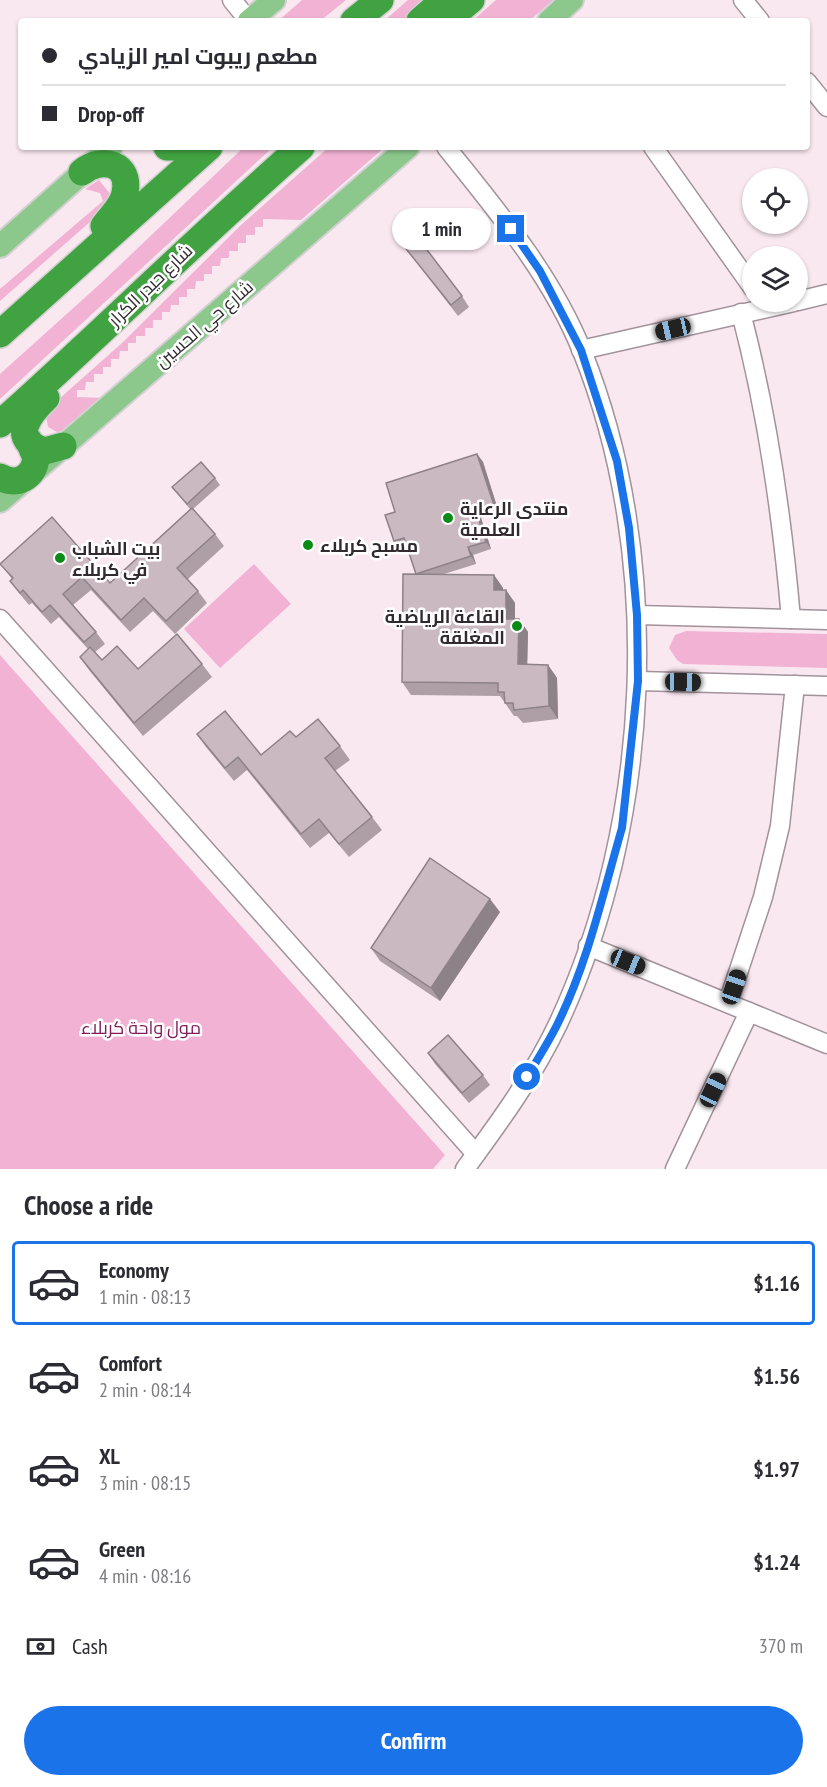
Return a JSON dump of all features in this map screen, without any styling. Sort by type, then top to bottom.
[{"type":"highway","points":[[358,18],[380,0]]},
{"type":"highway","points":[[423,18],[444,0]]},
{"type":"highway","points":[[450,18],[471,0]]},
{"type":"highway","points":[[0,334],[206,150]]},
{"type":"highway","name":"شارع حيدر الكرار","points":[[0,423],[84,348],[211,226],[298,150]]},
{"type":"highway","points":[[75,266],[123,200],[126,185],[115,154]]},
{"type":"highway","points":[[82,172],[100,162],[108,163],[115,154]]},
{"type":"highway","points":[[0,496],[0,479],[18,481],[29,475],[36,458],[24,428],[28,416],[68,377],[84,348]]},
{"type":"highway","points":[[28,441],[45,451],[63,446]]},
{"type":"main road","points":[[253,18],[274,0]]},
{"type":"main road","name":"شارع حي الحسين","points":[[0,501],[405,150]]},
{"type":"main road","points":[[0,246],[82,172]]},
{"type":"street","points":[[232,0],[247,18]]},
{"type":"street","points":[[743,0],[758,18]]},
{"type":"street","points":[[810,86],[827,108]]},
{"type":"street","points":[[448,150],[511,229],[540,271],[581,350],[617,461],[629,528],[637,615],[638,681],[622,828],[588,946],[557,1024],[517,1094],[465,1169]]},
{"type":"street","points":[[655,150],[742,272]]},
{"type":"street","points":[[808,298],[827,294]]},
{"type":"street","points":[[581,350],[744,312]]},
{"type":"street","points":[[741,313],[772,445],[783,522],[791,619]]},
{"type":"street","points":[[637,615],[827,620]]},
{"type":"street","points":[[0,620],[476,1154]]},
{"type":"street","points":[[638,681],[827,686]]},
{"type":"street","points":[[728,1003],[763,897],[780,826],[795,685]]},
{"type":"street","points":[[588,946],[827,1044]]},
{"type":"street","points":[[675,1169],[749,1012]]},
{"type":"green space","points":[[302,0],[346,0],[324,18],[281,18]]},
{"type":"green space","points":[[408,0],[437,0],[417,18],[387,18]]},
{"type":"green space","points":[[496,0],[553,0],[532,18],[475,18]]},
{"type":"green space","points":[[241,150],[270,150],[0,399],[0,374],[100,284]]},
{"type":"green space","points":[[326,150],[382,150],[301,220],[263,219],[263,227],[255,227],[255,235],[246,235],[246,243],[238,243],[238,251],[229,251],[229,258],[221,258],[220,266],[212,266],[212,274],[204,274],[204,281],[196,281],[195,289],[187,289],[187,297],[179,297],[179,305],[171,305],[170,312],[162,312],[162,320],[153,320],[153,328],[145,328],[145,336],[136,336],[136,343],[128,343],[128,351],[120,351],[119,359],[111,359],[111,367],[103,367],[103,374],[94,374],[94,382],[86,382],[85,390],[77,390],[77,397],[105,398],[64,431],[57,432],[48,427],[46,416],[59,399],[122,343],[241,225]]},
{"type":"green space","points":[[99,180],[115,200],[0,301],[0,289],[103,201],[100,193],[85,189]]},
{"type":"green space","points":[[254,564],[291,604],[220,668],[184,629]]},
{"type":"green space","points":[[686,631],[827,634],[827,668],[683,664],[677,660],[669,648],[675,635]]},
{"type":"green space","name":"مول واحة كربلاء","points":[[0,655],[445,1155],[433,1169],[0,1169]]},
{"type":"building","points":[[412,230],[462,296],[451,305],[399,240]]},
{"type":"building","points":[[477,454],[494,505],[476,511],[486,542],[468,547],[471,556],[416,574],[404,538],[394,541],[385,515],[395,512],[386,483]]},
{"type":"building","points":[[201,462],[215,478],[187,504],[172,487]]},
{"type":"building","points":[[192,508],[215,534],[177,568],[198,591],[166,621],[144,598],[121,620],[82,577],[63,594],[96,632],[84,642],[50,605],[42,612],[23,590],[20,593],[10,581],[13,578],[0,564],[52,517],[110,583]]},
{"type":"building","points":[[403,574],[494,575],[494,590],[506,590],[506,619],[519,619],[518,664],[548,665],[549,706],[514,710],[513,703],[505,703],[504,692],[498,692],[498,683],[402,682]]},
{"type":"building","points":[[177,634],[202,664],[134,723],[80,657],[90,647],[102,660],[117,646],[138,669]]},
{"type":"building","points":[[225,711],[261,755],[290,731],[296,737],[318,719],[340,746],[325,758],[372,817],[339,844],[319,819],[301,834],[238,757],[225,768],[197,734]]},
{"type":"building","points":[[430,858],[490,899],[431,988],[371,948]]},
{"type":"building","points":[[448,1035],[483,1075],[462,1093],[428,1053]]},
{"type":"place","name":"منتدى الرعاية العلمية","points":[[448,518]]},
{"type":"place","name":"مسبح كربلاء","points":[[308,545]]},
{"type":"place","name":"بيت الشباب في كربلاء","points":[[60,558]]},
{"type":"place","name":"القاعة الرياضية المغلقة","points":[[517,626]]},
{"type":"route","points":[[511,229],[540,271],[564,315],[581,350],[597,394],[617,461],[629,528],[637,615],[638,681],[622,828],[588,946],[557,1024],[527,1077]]}]
